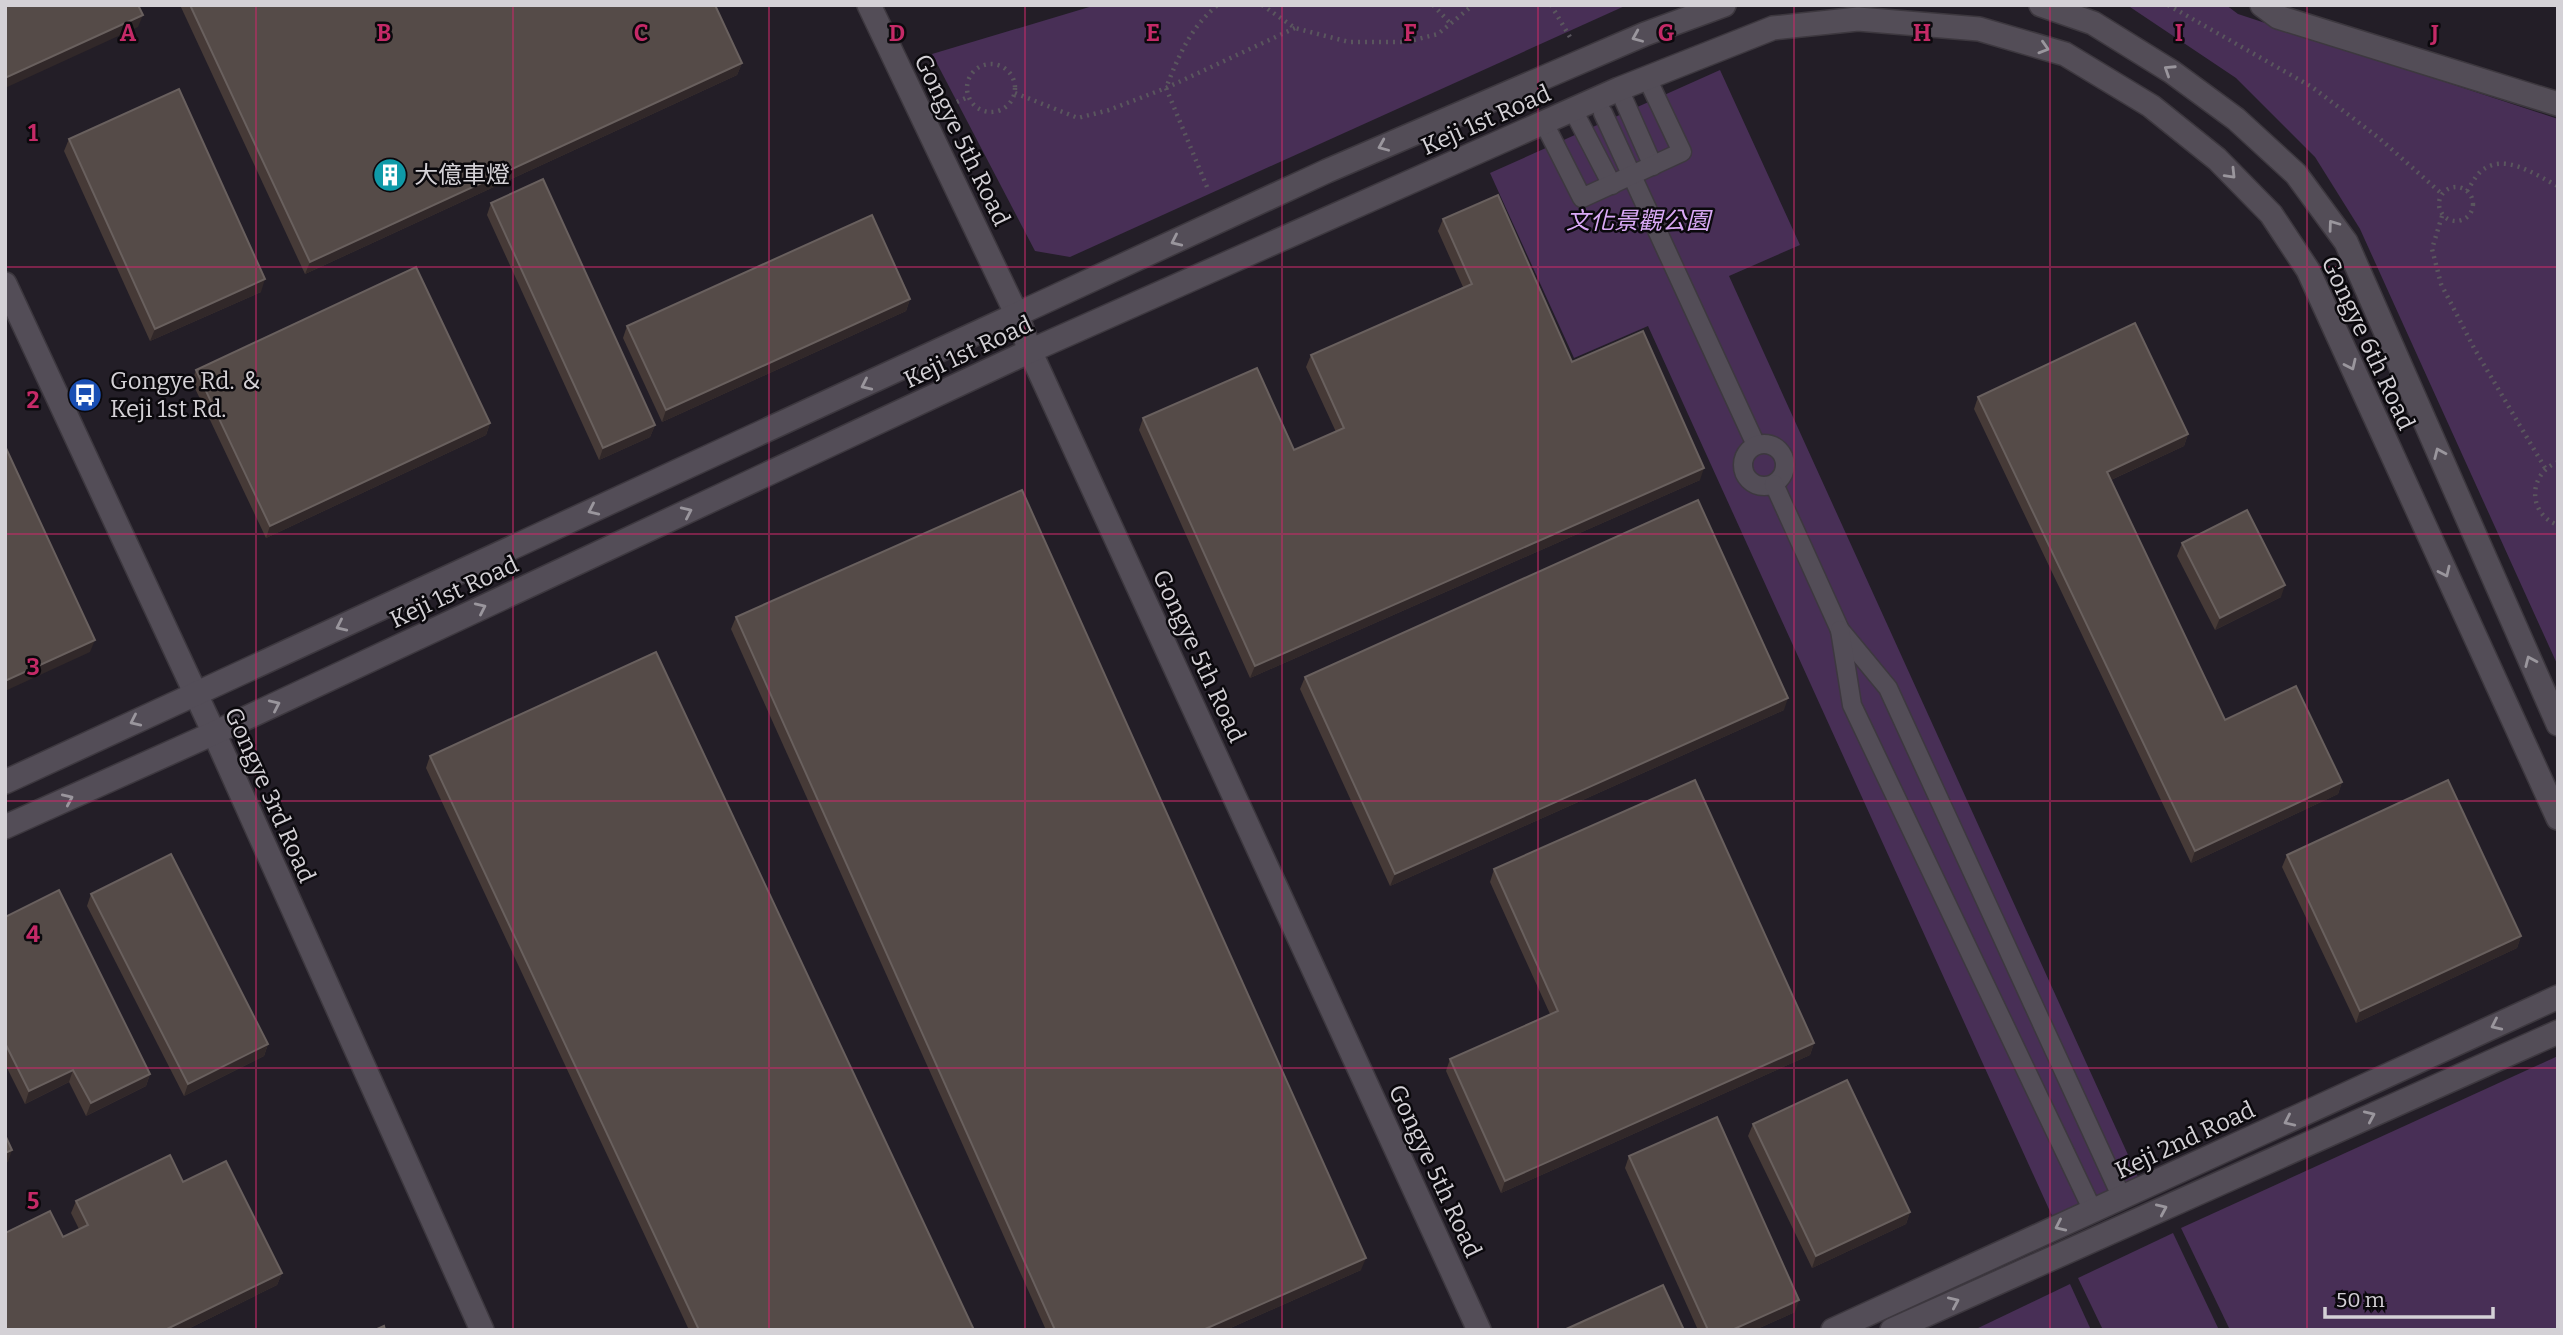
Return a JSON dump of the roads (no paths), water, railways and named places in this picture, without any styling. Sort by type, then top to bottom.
[{"type":"street","name":"Gongye 5th Road","points":[[869,5],[1017,315],[1030,351],[1479,1330]]},
{"type":"street","name":"Keji 1st Road","points":[[5,782],[1327,171],[1645,34],[1724,5]]},
{"type":"street","name":"Gongye 6th Road","points":[[2041,5],[2093,23],[2172,72],[2236,119],[2296,174],[2346,242],[2558,724]]},
{"type":"street","points":[[2262,5],[2278,17],[2558,104]]},
{"type":"street","name":"Keji 1st Road","points":[[5,827],[214,733],[1030,351],[1619,89],[1773,28],[1858,19],[1979,29]]},
{"type":"street","name":"Gongye 6th Road","points":[[1979,29],[2065,54],[2151,106],[2217,159],[2271,215],[2308,270],[2558,818]]},
{"type":"street","points":[[1545,123],[1582,198],[1612,185],[1682,152],[1647,78]]},
{"type":"street","points":[[1619,89],[1653,166]]},
{"type":"street","points":[[1573,110],[1612,185]]},
{"type":"street","points":[[1603,113],[1756,445]]},
{"type":"street","name":"Gongye 3rd Road","points":[[5,284],[214,733],[482,1330]]},
{"type":"street","points":[[1770,444],[1782,453],[1786,466],[1784,474],[1774,484],[1754,484],[1744,474],[1745,454],[1756,445],[1770,444]]},
{"type":"street","points":[[1774,484],[1840,630],[1852,705],[2093,1211]]},
{"type":"street","points":[[1840,630],[1888,688],[2122,1198]]},
{"type":"street","name":"Keji 2nd Road","points":[[1833,1330],[2558,997]]},
{"type":"street","points":[[1892,1330],[2558,1032]]},
{"type":"place","name":"大億車燈","points":[[390,175]]},
{"type":"place","name":"Gongye Rd. ＆ Keji 1st Rd.","points":[[85,395]]},
{"type":"park label","name":"文化景觀公園","points":[[1638,221]]}]
